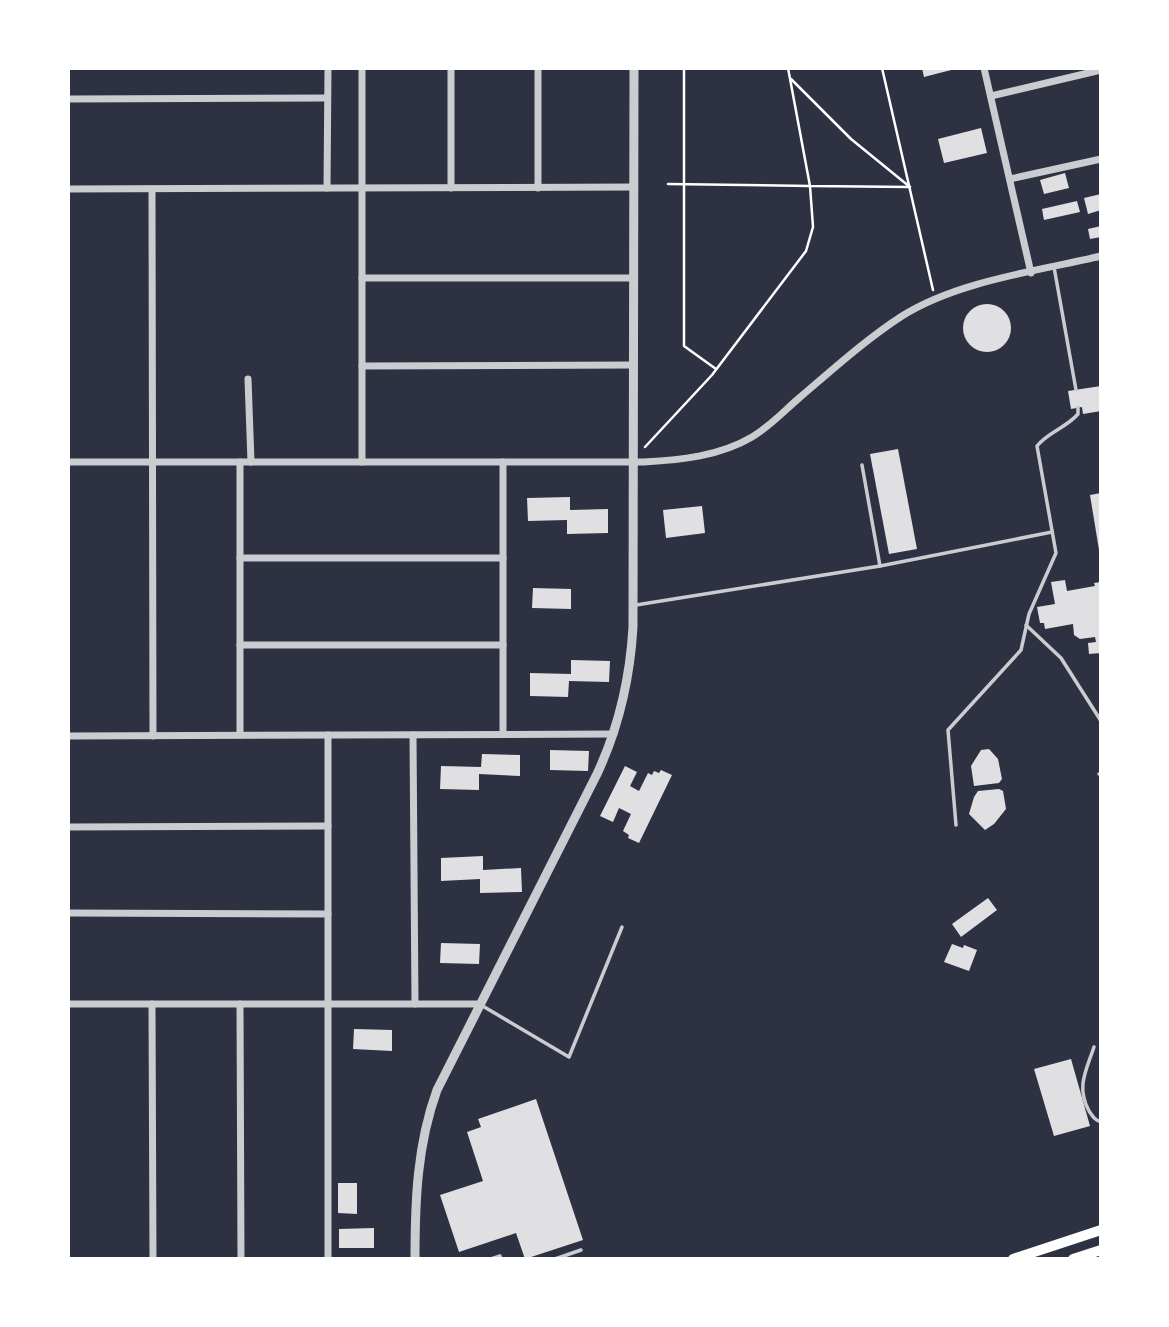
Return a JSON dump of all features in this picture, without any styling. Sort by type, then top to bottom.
[{"type":"main road","points":[[1013,1259],[1101,1230]]},
{"type":"main road","points":[[1074,1259],[1101,1250]]},
{"type":"street","points":[[327,68],[327,188]]},
{"type":"street","points":[[362,68],[362,462]]},
{"type":"street","points":[[451,68],[451,188]]},
{"type":"street","points":[[538,68],[538,188]]},
{"type":"street","points":[[415,1259],[417,1184],[427,1121],[437,1090],[597,774],[614,734],[628,675],[634,605],[634,68]]},
{"type":"street","points":[[984,68],[1031,273]]},
{"type":"street","points":[[991,96],[1101,70]]},
{"type":"street","points":[[68,99],[327,98]]},
{"type":"street","points":[[1010,179],[1101,159]]},
{"type":"street","points":[[68,189],[634,187]]},
{"type":"street","points":[[152,188],[153,736]]},
{"type":"street","points":[[68,462],[634,462],[690,458],[732,446],[754,436],[902,316],[936,299],[965,288],[1101,257]]},
{"type":"street","points":[[362,278],[634,278]]},
{"type":"street","points":[[362,366],[634,365]]},
{"type":"street","points":[[248,379],[251,462]]},
{"type":"street","points":[[240,462],[240,735]]},
{"type":"street","points":[[503,462],[503,734]]},
{"type":"street","points":[[240,558],[503,558]]},
{"type":"street","points":[[240,645],[503,645]]},
{"type":"street","points":[[68,736],[614,734]]},
{"type":"street","points":[[328,735],[328,1259]]},
{"type":"street","points":[[413,735],[415,1004]]},
{"type":"street","points":[[68,827],[328,826]]},
{"type":"street","points":[[68,913],[328,914]]},
{"type":"street","points":[[68,1004],[480,1004]]},
{"type":"street","points":[[152,1004],[153,1259]]},
{"type":"street","points":[[240,1004],[241,1259]]},
{"type":"lane","points":[[1054,267],[1076,390]]},
{"type":"lane","points":[[956,825],[948,730],[1021,650],[1029,614],[1056,553],[1037,446],[1044,438],[1068,425],[1078,414],[1078,407]]},
{"type":"lane","points":[[862,465],[880,566]]},
{"type":"lane","points":[[634,605],[880,566],[1052,533]]},
{"type":"lane","points":[[1027,625],[1061,658],[1101,721]]},
{"type":"lane","points":[[480,1004],[569,1057],[622,926]]},
{"type":"lane","points":[[1094,1047],[1081,1090],[1084,1102],[1094,1119],[1101,1122]]},
{"type":"lane","points":[[555,1259],[581,1250]]},
{"type":"lane","points":[[491,1259],[500,1256],[501,1259]]},
{"type":"path","points":[[684,68],[684,346],[716,369]]},
{"type":"path","points":[[643,448],[716,369],[806,251],[813,227],[810,186],[788,68]]},
{"type":"path","points":[[882,68],[936,299]]},
{"type":"path","points":[[789,77],[851,138],[910,187]]},
{"type":"path","points":[[668,184],[910,187]]},
{"type":"building","points":[[922,68],[955,68],[955,69],[924,77]]},
{"type":"building","points":[[981,128],[987,153],[944,163],[938,139]]},
{"type":"building","points":[[1065,173],[1069,188],[1044,194],[1040,180]]},
{"type":"building","points":[[1101,194],[1101,210],[1088,214],[1084,198]]},
{"type":"building","points":[[1077,201],[1080,212],[1044,220],[1042,209]]},
{"type":"building","points":[[1101,226],[1101,237],[1090,239],[1088,229]]},
{"type":"building","points":[[987,304],[1004,311],[1011,328],[1004,345],[987,352],[970,345],[963,328],[970,311]]},
{"type":"building","points":[[1101,386],[1101,411],[1083,414],[1082,407],[1071,409],[1068,391]]},
{"type":"building","points":[[898,449],[917,549],[889,554],[870,454]]},
{"type":"building","points":[[1101,493],[1101,550],[1099,550],[1090,495]]},
{"type":"building","points":[[570,497],[570,510],[608,509],[608,533],[567,534],[567,520],[528,521],[527,498]]},
{"type":"building","points":[[702,506],[705,533],[666,538],[663,510]]},
{"type":"building","points":[[1065,580],[1067,591],[1095,586],[1094,583],[1101,582],[1101,653],[1089,654],[1088,643],[1096,642],[1095,637],[1080,639],[1074,635],[1073,624],[1045,629],[1044,623],[1040,623],[1037,607],[1055,604],[1051,582]]},
{"type":"building","points":[[533,588],[571,589],[571,609],[532,608]]},
{"type":"building","points":[[571,660],[610,661],[609,682],[569,681],[568,697],[530,696],[530,673],[571,674]]},
{"type":"building","points":[[989,749],[998,759],[1002,779],[999,783],[974,786],[971,766],[981,750]]},
{"type":"building","points":[[550,750],[589,751],[588,771],[550,770]]},
{"type":"building","points":[[482,754],[520,755],[520,776],[479,774],[479,790],[440,789],[441,766],[481,767]]},
{"type":"building","points":[[625,766],[637,772],[630,786],[639,791],[648,773],[652,775],[654,771],[659,773],[661,770],[672,775],[639,843],[628,838],[629,835],[623,831],[631,814],[619,808],[613,822],[600,816]]},
{"type":"building","points":[[978,791],[1003,791],[1006,809],[994,824],[985,830],[969,814],[974,797]]},
{"type":"building","points":[[483,856],[483,870],[521,868],[522,892],[480,893],[480,879],[441,881],[441,858]]},
{"type":"building","points":[[988,898],[997,910],[961,937],[952,924]]},
{"type":"building","points":[[441,943],[480,944],[479,964],[440,963]]},
{"type":"building","points":[[952,944],[977,950],[969,971],[944,962]]},
{"type":"building","points":[[354,1029],[392,1030],[392,1051],[353,1049]]},
{"type":"building","points":[[1071,1059],[1090,1126],[1054,1136],[1034,1069]]},
{"type":"building","points":[[536,1099],[583,1240],[525,1259],[516,1233],[459,1252],[440,1195],[483,1181],[467,1132],[481,1127],[478,1119]]},
{"type":"building","points":[[338,1183],[357,1183],[357,1214],[338,1213]]},
{"type":"building","points":[[374,1228],[374,1248],[339,1248],[339,1229]]}]
